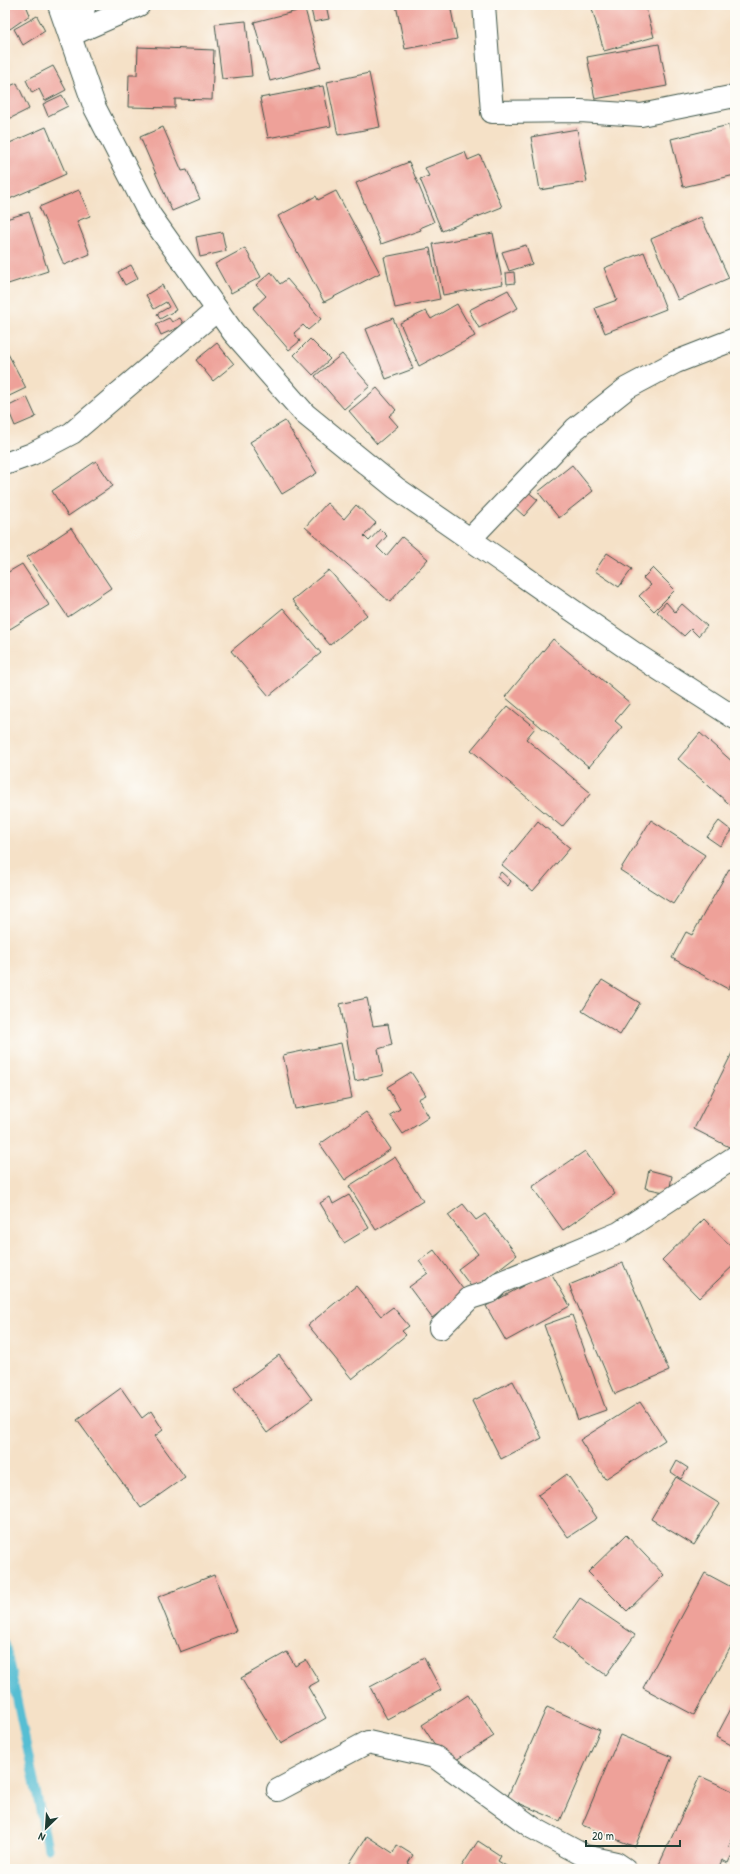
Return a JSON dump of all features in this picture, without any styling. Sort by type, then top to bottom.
[{"type":"street","points":[[59,5],[72,33],[94,108],[150,215],[233,332],[305,414],[396,488],[634,653],[735,718]]},
{"type":"street","points":[[72,33],[85,5]]},
{"type":"street","points":[[72,33],[140,5]]},
{"type":"street","points":[[484,5],[492,112],[580,111],[641,115],[735,96]]},
{"type":"street","points":[[5,464],[32,454],[72,433],[216,310]]},
{"type":"street","points":[[470,539],[575,429],[627,388],[676,362],[735,339]]},
{"type":"street","points":[[440,1328],[470,1298],[489,1292],[499,1283],[619,1233],[735,1156]]},
{"type":"street","points":[[278,1790],[368,1742],[435,1757],[533,1828],[585,1856],[616,1863],[625,1869]]},
{"type":"building","points":[[5,5],[26,5],[30,15],[10,29],[5,22]]},
{"type":"building","points":[[310,5],[326,5],[329,19],[314,22]]},
{"type":"building","points":[[396,5],[450,5],[457,39],[405,49]]},
{"type":"building","points":[[591,5],[645,5],[654,37],[604,51]]},
{"type":"building","points":[[305,9],[321,67],[270,81],[254,22]]},
{"type":"building","points":[[37,16],[45,31],[23,45],[14,29]]},
{"type":"building","points":[[246,21],[252,76],[222,79],[215,24]]},
{"type":"building","points":[[659,44],[667,86],[595,99],[587,57]]},
{"type":"building","points":[[138,47],[214,50],[212,100],[175,99],[175,108],[128,107],[129,75],[137,75]]},
{"type":"building","points":[[53,66],[66,90],[45,101],[39,89],[32,93],[26,80]]},
{"type":"building","points":[[369,73],[380,127],[338,135],[327,82]]},
{"type":"building","points":[[17,83],[29,109],[5,121],[5,88]]},
{"type":"building","points":[[323,86],[331,126],[268,138],[260,98]]},
{"type":"building","points":[[62,95],[68,106],[48,116],[43,104]]},
{"type":"building","points":[[729,125],[735,151],[735,175],[683,187],[671,139]]},
{"type":"building","points":[[46,127],[66,174],[5,201],[5,145]]},
{"type":"building","points":[[163,127],[182,171],[187,170],[200,199],[172,211],[140,137]]},
{"type":"building","points":[[577,129],[587,182],[540,190],[531,137]]},
{"type":"building","points":[[465,152],[468,160],[480,155],[502,207],[442,231],[420,179],[429,176],[425,168]]},
{"type":"building","points":[[409,162],[434,222],[420,228],[421,230],[381,244],[356,183]]},
{"type":"building","points":[[79,190],[90,216],[77,221],[90,254],[64,265],[39,207]]},
{"type":"building","points":[[336,191],[380,273],[324,302],[278,216],[316,196],[318,200]]},
{"type":"building","points":[[29,212],[48,271],[5,285],[5,228],[9,227],[6,219]]},
{"type":"building","points":[[701,217],[729,278],[678,300],[651,239]]},
{"type":"building","points":[[222,232],[226,251],[200,257],[196,237]]},
{"type":"building","points":[[493,233],[503,284],[443,295],[433,244]]},
{"type":"building","points":[[526,245],[532,264],[509,271],[502,252]]},
{"type":"building","points":[[245,248],[261,277],[231,293],[215,264]]},
{"type":"building","points":[[430,248],[440,299],[395,308],[384,257]]},
{"type":"building","points":[[644,252],[666,309],[605,333],[595,308],[617,300],[604,268]]},
{"type":"building","points":[[131,265],[138,278],[125,285],[118,272]]},
{"type":"building","points":[[271,272],[280,284],[287,279],[321,319],[308,330],[303,325],[294,333],[300,341],[289,350],[253,308],[266,296],[256,285]]},
{"type":"building","points":[[514,272],[515,283],[507,284],[506,273]]},
{"type":"building","points":[[162,285],[176,310],[160,319],[157,314],[169,307],[166,302],[154,309],[146,295]]},
{"type":"building","points":[[508,290],[518,308],[479,328],[469,310]]},
{"type":"building","points":[[457,304],[475,336],[419,366],[400,323],[426,311],[431,319]]},
{"type":"building","points":[[169,318],[172,322],[180,318],[184,325],[161,335],[156,324]]},
{"type":"building","points":[[393,318],[413,369],[386,379],[366,329]]},
{"type":"building","points":[[310,339],[330,359],[313,375],[294,355]]},
{"type":"building","points":[[217,343],[234,364],[213,381],[196,360]]},
{"type":"building","points":[[5,348],[26,388],[5,398]]},
{"type":"building","points":[[342,354],[370,386],[344,409],[315,376]]},
{"type":"building","points":[[377,388],[396,410],[389,416],[398,426],[377,444],[349,411]]},
{"type":"building","points":[[27,397],[36,417],[15,426],[7,407]]},
{"type":"building","points":[[285,421],[317,473],[282,494],[250,442]]},
{"type":"building","points":[[96,461],[113,486],[68,516],[52,491]]},
{"type":"building","points":[[572,465],[593,491],[559,518],[538,492]]},
{"type":"building","points":[[527,491],[538,500],[524,516],[513,506]]},
{"type":"building","points":[[327,503],[344,519],[356,505],[376,523],[364,536],[369,541],[380,529],[387,536],[377,547],[386,556],[402,537],[428,559],[390,602],[305,527]]},
{"type":"building","points":[[71,528],[111,588],[68,617],[27,557]]},
{"type":"building","points":[[607,553],[632,569],[619,587],[595,571]]},
{"type":"building","points":[[22,564],[49,605],[5,632],[5,574]]},
{"type":"building","points":[[653,568],[675,590],[654,611],[639,596],[651,585],[643,578]]},
{"type":"building","points":[[329,570],[367,615],[330,645],[292,600]]},
{"type":"building","points":[[666,602],[675,612],[682,604],[707,626],[698,636],[691,629],[684,636],[657,612]]},
{"type":"building","points":[[283,608],[321,653],[269,696],[231,651]]},
{"type":"building","points":[[553,639],[630,703],[615,721],[622,727],[589,767],[505,697]]},
{"type":"building","points":[[508,706],[535,728],[526,739],[591,793],[562,827],[471,750]]},
{"type":"building","points":[[700,733],[735,764],[735,809],[678,759]]},
{"type":"building","points":[[651,820],[705,855],[673,904],[620,870]]},
{"type":"building","points":[[538,821],[570,848],[533,891],[502,865]]},
{"type":"building","points":[[719,821],[732,831],[720,846],[707,837]]},
{"type":"building","points":[[729,869],[735,872],[735,976],[728,989],[672,958],[686,932],[692,935]]},
{"type":"building","points":[[501,872],[511,881],[508,886],[497,877]]},
{"type":"building","points":[[602,980],[640,1003],[620,1035],[582,1011]]},
{"type":"building","points":[[367,998],[373,1026],[388,1024],[392,1045],[378,1049],[383,1075],[355,1081],[340,1004]]},
{"type":"building","points":[[341,1043],[352,1098],[295,1109],[283,1055]]},
{"type":"building","points":[[735,1047],[735,1150],[694,1129]]},
{"type":"building","points":[[411,1072],[426,1095],[418,1099],[429,1117],[403,1134],[390,1115],[400,1109],[387,1087]]},
{"type":"building","points":[[366,1112],[391,1149],[345,1180],[320,1144]]},
{"type":"building","points":[[585,1151],[615,1194],[563,1230],[532,1187]]},
{"type":"building","points":[[395,1157],[423,1201],[376,1230],[349,1186]]},
{"type":"building","points":[[649,1170],[672,1176],[669,1193],[645,1188]]},
{"type":"building","points":[[349,1195],[369,1228],[344,1243],[320,1203],[330,1197],[333,1204]]},
{"type":"building","points":[[463,1204],[476,1220],[485,1214],[517,1255],[473,1289],[458,1269],[478,1254],[448,1215]]},
{"type":"building","points":[[704,1219],[735,1251],[735,1264],[699,1298],[662,1260]]},
{"type":"building","points":[[434,1250],[466,1293],[432,1318],[409,1287],[428,1273],[419,1261]]},
{"type":"building","points":[[623,1263],[669,1371],[615,1394],[569,1285]]},
{"type":"building","points":[[550,1271],[570,1306],[506,1341],[486,1306]]},
{"type":"building","points":[[356,1286],[381,1316],[393,1307],[409,1326],[402,1331],[406,1335],[352,1379],[308,1325]]},
{"type":"building","points":[[572,1315],[606,1410],[578,1420],[544,1325]]},
{"type":"building","points":[[279,1355],[312,1399],[267,1433],[234,1388]]},
{"type":"building","points":[[513,1381],[542,1438],[501,1459],[472,1401]]},
{"type":"building","points":[[121,1388],[142,1418],[151,1411],[163,1430],[155,1436],[185,1477],[141,1508],[77,1420]]},
{"type":"building","points":[[640,1402],[665,1440],[605,1479],[580,1440]]},
{"type":"building","points":[[677,1461],[688,1468],[681,1479],[671,1472]]},
{"type":"building","points":[[567,1474],[597,1518],[568,1537],[538,1495]]},
{"type":"building","points":[[676,1477],[720,1504],[694,1545],[651,1519]]},
{"type":"building","points":[[626,1535],[664,1575],[627,1611],[588,1572]]},
{"type":"building","points":[[705,1573],[735,1589],[735,1639],[694,1715],[643,1688]]},
{"type":"building","points":[[214,1575],[236,1631],[180,1652],[158,1597]]},
{"type":"building","points":[[580,1598],[635,1635],[606,1675],[553,1637]]},
{"type":"building","points":[[287,1652],[295,1666],[306,1660],[319,1681],[308,1687],[326,1718],[281,1744],[241,1678]]},
{"type":"building","points":[[424,1658],[441,1690],[387,1719],[370,1687]]},
{"type":"building","points":[[468,1695],[494,1736],[448,1765],[422,1725]]},
{"type":"building","points":[[735,1701],[735,1747],[716,1737]]},
{"type":"building","points":[[547,1707],[600,1730],[560,1821],[507,1798]]},
{"type":"building","points":[[620,1735],[672,1757],[635,1847],[582,1825]]},
{"type":"building","points":[[700,1776],[735,1792],[733,1801],[735,1802],[735,1832],[729,1846],[735,1848],[728,1863],[722,1860],[718,1869],[657,1869]]},
{"type":"building","points":[[367,1836],[393,1853],[397,1845],[413,1855],[408,1863],[417,1869],[346,1869]]},
{"type":"building","points":[[478,1841],[501,1856],[498,1861],[511,1869],[460,1869]]},
{"type":"waterway","points":[[5,1643],[48,1848]]}]
